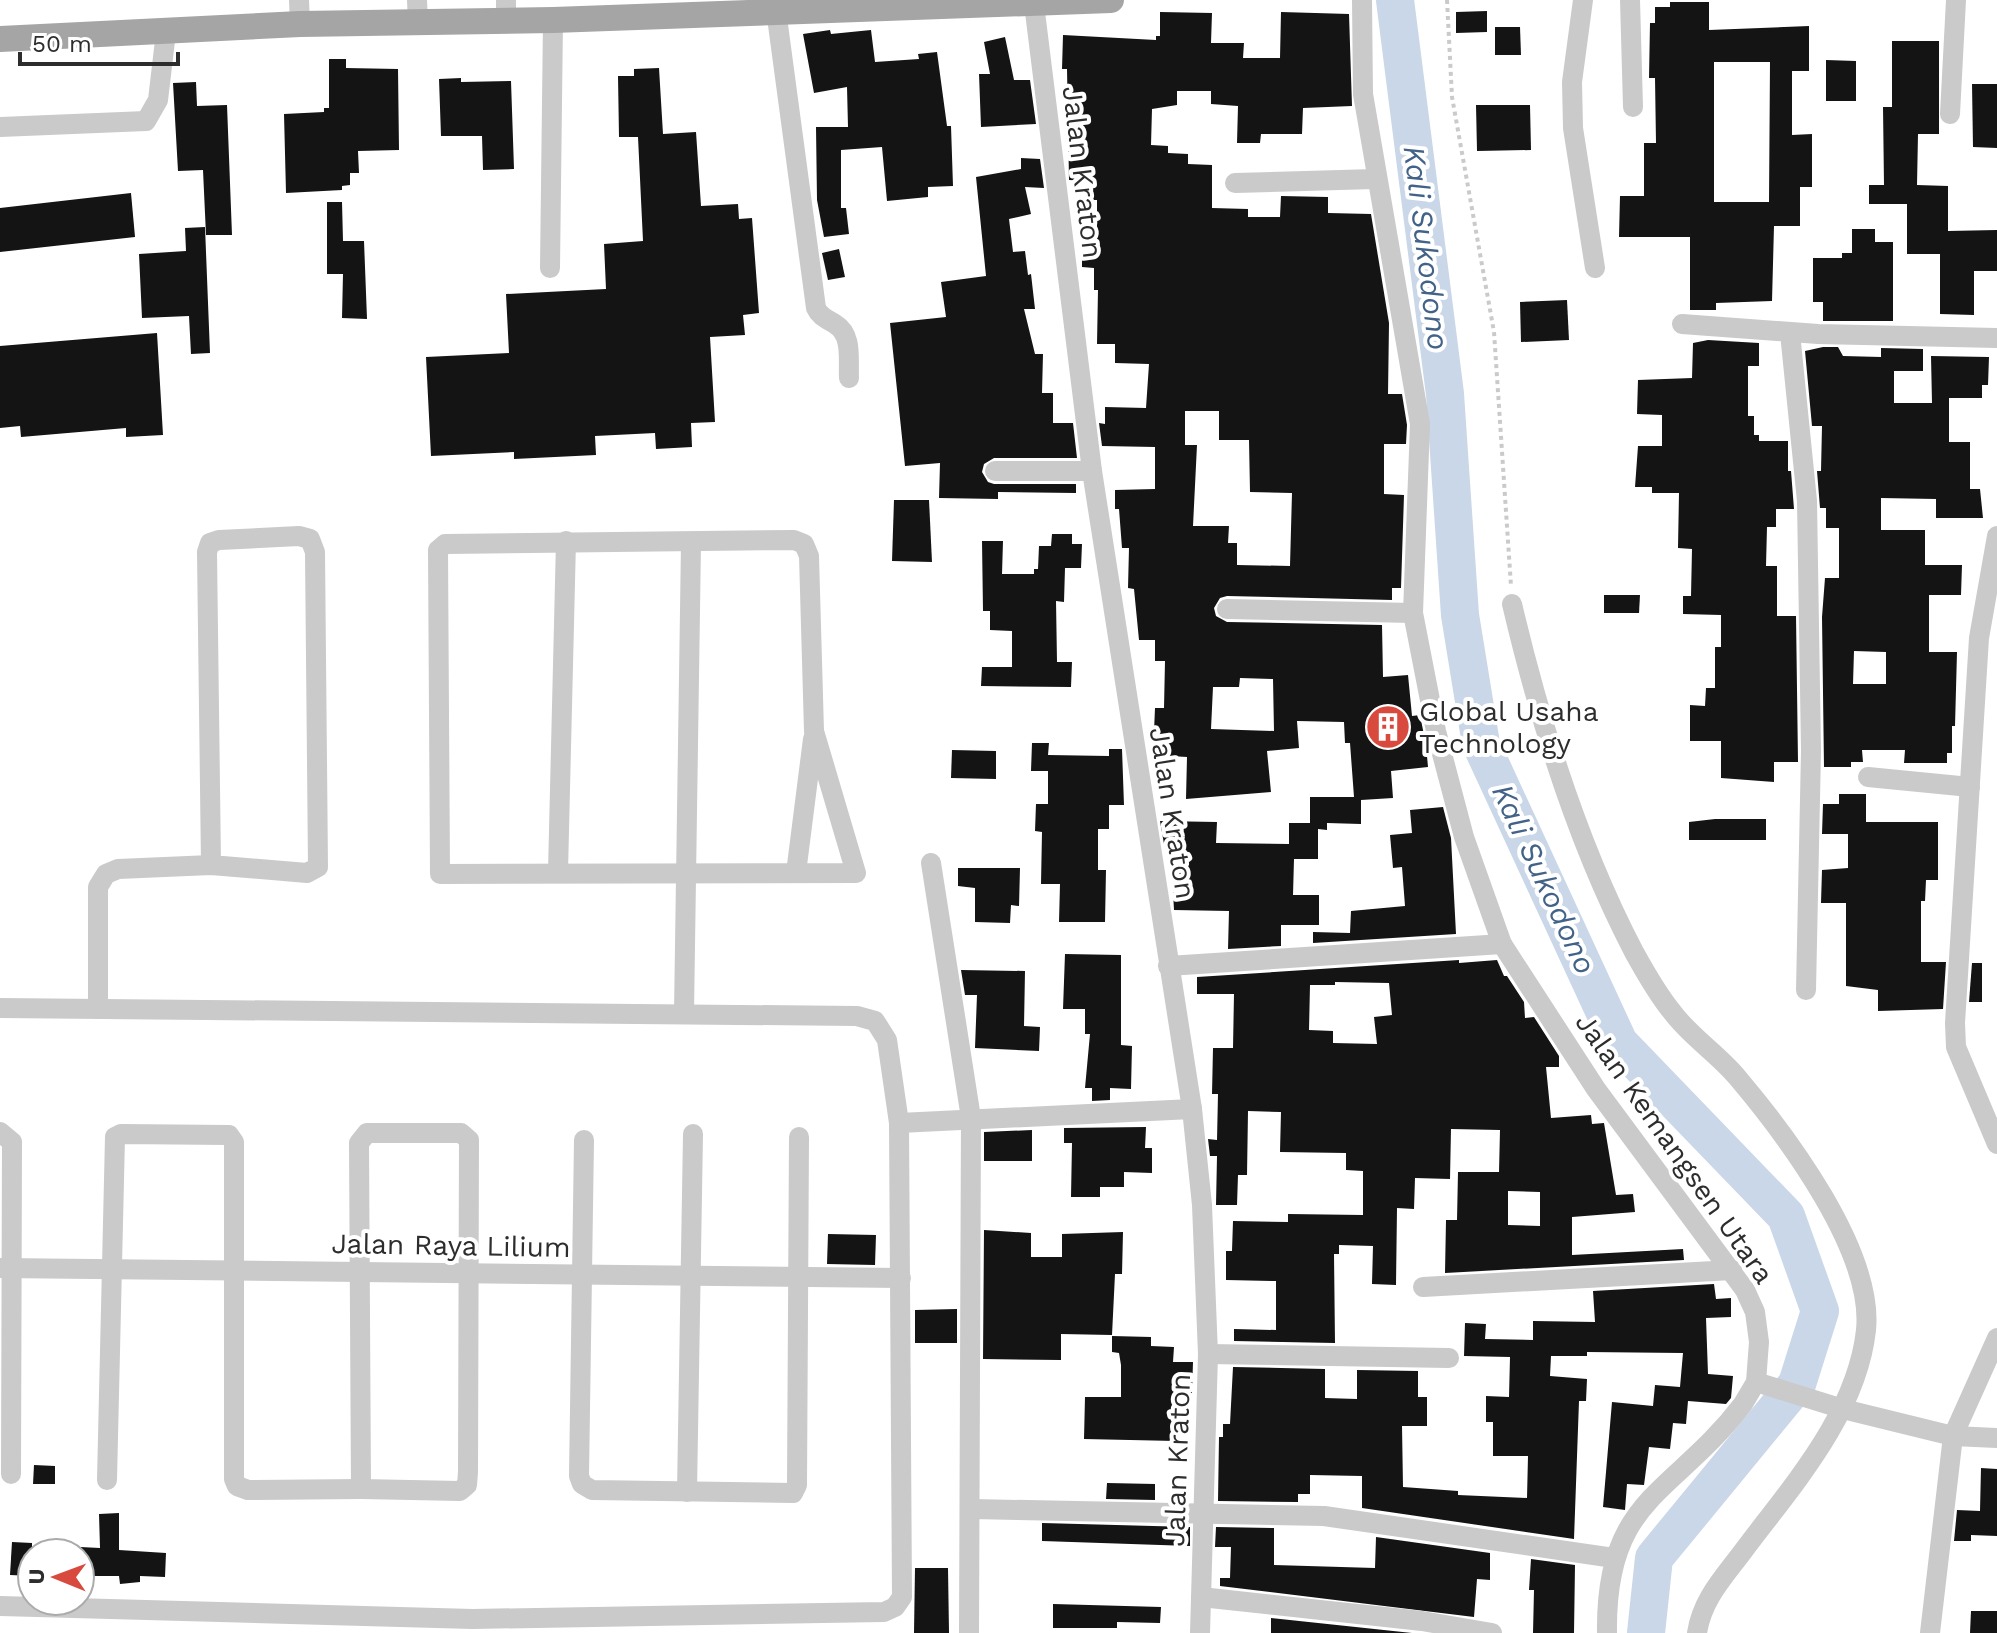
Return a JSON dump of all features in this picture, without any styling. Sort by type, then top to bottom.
[{"type":"main road","points":[[0,39],[166,32],[299,12],[506,11],[553,20],[1111,0]]},
{"type":"street","name":"Jalan Kemangsen Utara","points":[[1362,0],[1363,94],[1375,179],[1420,424],[1413,613],[1436,731],[1464,837],[1502,944],[1596,1089],[1732,1270],[1755,1312],[1762,1383],[1732,1419],[1650,1496],[1630,1521],[1614,1558],[1607,1633]]},
{"type":"street","points":[[1583,0],[1572,82],[1573,128],[1595,268]]},
{"type":"street","points":[[1630,0],[1633,107]]},
{"type":"street","points":[[1950,114],[1956,0]]},
{"type":"street","name":"Jalan Kraton","points":[[1034,4],[1092,471],[1192,1109],[1202,1205],[1208,1354],[1200,1633]]},
{"type":"street","points":[[776,10],[816,308],[818,313],[843,330],[848,340],[849,378]]},
{"type":"street","points":[[550,268],[553,20]]},
{"type":"street","points":[[0,127],[146,121],[158,100],[166,32]]},
{"type":"street","points":[[1235,183],[1375,179]]},
{"type":"street","points":[[1682,324],[1790,333],[1997,338]]},
{"type":"street","points":[[1790,333],[1807,501],[1811,751],[1806,990]]},
{"type":"street","points":[[995,471],[1092,471]]},
{"type":"street","points":[[98,1008],[98,887],[106,874],[118,869],[211,865],[307,873],[318,867],[315,552],[310,539],[299,536],[219,540],[210,543],[207,552],[211,865]]},
{"type":"street","points":[[1997,536],[1970,787],[1956,1003],[1956,1047],[1997,1144]]},
{"type":"street","points":[[796,873],[814,731],[808,548],[794,540],[691,543],[566,541],[445,544],[438,550],[438,870],[444,875],[558,872],[854,874],[857,871],[814,731]]},
{"type":"street","points":[[558,872],[566,541]]},
{"type":"street","points":[[684,1013],[691,543]]},
{"type":"street","points":[[1512,604],[1535,701],[1590,855],[1635,952],[1673,1014],[1735,1075],[1818,1188],[1850,1247],[1865,1291],[1865,1336],[1836,1407],[1778,1505],[1714,1587],[1704,1606],[1697,1633]]},
{"type":"street","points":[[1227,609],[1413,613]]},
{"type":"street","points":[[1868,777],[1970,787]]},
{"type":"street","points":[[931,863],[971,1118],[972,1509],[969,1633]]},
{"type":"street","points":[[1168,966],[1502,944]]},
{"type":"street","points":[[0,1008],[684,1013],[857,1016],[875,1021],[887,1040],[899,1123],[902,1597],[887,1611],[473,1619],[0,1606]]},
{"type":"street","points":[[899,1123],[1192,1109]]},
{"type":"street","points":[[0,1132],[12,1142],[6,1268],[11,1474]]},
{"type":"street","points":[[107,1480],[115,1137],[121,1134],[229,1135],[234,1142],[234,1479],[237,1486],[248,1490],[460,1491],[467,1485],[469,1140],[461,1133],[367,1133],[361,1138],[361,1489]]},
{"type":"street","points":[[687,1492],[693,1134]]},
{"type":"street","points":[[584,1140],[579,1476],[582,1484],[592,1490],[687,1492],[797,1490],[799,1137]]},
{"type":"street","name":"Jalan Raya Lilium","points":[[6,1268],[901,1278]]},
{"type":"street","points":[[1423,1287],[1732,1270]]},
{"type":"street","points":[[1930,1633],[1953,1436],[1997,1338]]},
{"type":"street","points":[[1208,1354],[1449,1358]]},
{"type":"street","points":[[1762,1383],[1836,1407],[1953,1436],[1997,1438]]},
{"type":"street","points":[[972,1509],[1324,1516],[1614,1558]]},
{"type":"street","points":[[1201,1597],[1422,1621],[1492,1633]]},
{"type":"path","points":[[1447,0],[1452,97],[1494,332],[1512,604]]},
{"type":"building","points":[[1670,2],[1709,2],[1709,30],[1809,26],[1809,71],[1792,71],[1792,135],[1812,134],[1812,187],[1800,187],[1800,226],[1774,226],[1772,301],[1716,303],[1716,310],[1690,310],[1690,237],[1619,237],[1620,196],[1644,196],[1644,143],[1656,143],[1655,78],[1649,78],[1650,23],[1655,23],[1655,7],[1670,7]],"holes":[[[1714,62],[1770,62],[1769,202],[1714,202]]]},
{"type":"building","points":[[1487,11],[1487,32],[1456,33],[1456,12]]},
{"type":"building","points":[[1160,12],[1212,13],[1211,43],[1244,43],[1243,58],[1280,58],[1281,12],[1349,14],[1352,106],[1303,108],[1302,134],[1261,134],[1260,143],[1237,143],[1238,106],[1211,104],[1211,91],[1177,91],[1177,105],[1152,109],[1151,145],[1168,146],[1168,153],[1188,154],[1188,164],[1212,165],[1212,208],[1248,209],[1248,217],[1280,217],[1281,196],[1328,197],[1328,213],[1371,214],[1389,323],[1388,394],[1402,394],[1407,425],[1406,444],[1384,444],[1384,494],[1404,495],[1401,588],[1392,588],[1392,600],[1227,596],[1220,598],[1214,608],[1216,616],[1227,622],[1382,625],[1383,677],[1408,675],[1412,716],[1420,715],[1426,745],[1428,767],[1391,771],[1393,798],[1361,800],[1361,824],[1327,823],[1327,830],[1318,829],[1318,859],[1294,859],[1293,895],[1319,895],[1319,925],[1281,925],[1281,946],[1228,949],[1229,911],[1174,910],[1173,892],[1179,892],[1180,854],[1172,854],[1172,844],[1164,844],[1160,821],[1217,822],[1216,843],[1289,844],[1289,823],[1310,823],[1310,797],[1354,797],[1350,743],[1345,743],[1344,722],[1297,721],[1299,748],[1267,751],[1271,792],[1186,799],[1187,757],[1153,755],[1155,708],[1164,708],[1165,661],[1155,661],[1155,640],[1139,640],[1134,589],[1128,588],[1129,548],[1122,548],[1119,509],[1115,509],[1115,490],[1155,489],[1155,447],[1102,446],[1099,423],[1105,424],[1105,407],[1146,408],[1149,364],[1115,363],[1115,344],[1097,344],[1098,290],[1094,290],[1094,268],[1082,267],[1082,250],[1097,250],[1097,200],[1087,200],[1087,181],[1069,180],[1067,69],[1062,69],[1063,35],[1156,40],[1156,36],[1160,36]],"holes":[[[1185,411],[1219,411],[1219,440],[1249,440],[1250,492],[1292,493],[1290,566],[1237,565],[1237,543],[1228,543],[1229,526],[1193,526],[1197,445],[1185,445]],[[1240,678],[1273,679],[1274,731],[1211,729],[1213,687],[1239,687]]]},
{"type":"building","points":[[1495,27],[1520,27],[1521,55],[1495,55]]},
{"type":"building","points":[[830,30],[831,34],[871,30],[875,62],[919,59],[918,54],[937,52],[947,126],[951,126],[953,186],[928,187],[928,197],[887,201],[882,147],[841,150],[841,208],[846,208],[849,234],[824,237],[817,200],[816,127],[848,127],[847,87],[814,93],[803,34]]},
{"type":"building","points":[[1005,37],[1014,80],[1030,80],[1036,124],[981,127],[979,74],[990,74],[984,42]]},
{"type":"building","points":[[1892,41],[1939,41],[1939,134],[1918,134],[1917,185],[1948,186],[1948,231],[1997,230],[1997,271],[1974,271],[1974,315],[1940,314],[1940,254],[1907,254],[1907,204],[1869,204],[1869,185],[1884,185],[1883,107],[1892,107]]},
{"type":"building","points":[[329,59],[346,59],[346,68],[398,69],[399,150],[358,151],[359,173],[350,173],[350,185],[342,186],[342,190],[286,193],[284,114],[324,112],[324,108],[329,108]]},
{"type":"building","points":[[1826,60],[1856,61],[1856,101],[1826,101]]},
{"type":"building","points":[[659,68],[663,134],[696,132],[701,206],[738,204],[739,219],[752,218],[759,313],[743,315],[745,335],[710,337],[715,422],[691,423],[692,447],[656,449],[655,433],[595,436],[596,455],[514,459],[514,452],[431,456],[426,357],[509,353],[506,294],[606,289],[604,244],[643,241],[638,137],[619,137],[618,76],[634,76],[634,69]]},
{"type":"building","points":[[461,78],[461,82],[511,81],[514,169],[483,170],[482,136],[441,136],[439,79]]},
{"type":"building","points":[[196,82],[197,106],[227,105],[232,235],[206,235],[203,170],[178,171],[173,83]]},
{"type":"building","points":[[1972,84],[1997,84],[1997,148],[1973,147]]},
{"type":"building","points":[[1476,105],[1530,105],[1531,150],[1477,151]]},
{"type":"building","points":[[1021,158],[1040,159],[1044,188],[1025,187],[1031,214],[1009,219],[1013,252],[1025,251],[1028,275],[1031,274],[1035,309],[1024,309],[1035,354],[1043,354],[1042,393],[1053,393],[1053,423],[1073,423],[1077,458],[994,458],[984,464],[982,472],[988,482],[994,484],[1076,484],[1076,493],[998,492],[998,499],[939,498],[940,463],[905,466],[890,323],[946,317],[941,282],[986,276],[976,177],[1021,169]]},
{"type":"building","points":[[131,193],[135,237],[0,252],[0,208]]},
{"type":"building","points":[[327,202],[342,202],[343,241],[364,241],[367,319],[342,318],[343,274],[327,274]]},
{"type":"building","points":[[205,227],[210,353],[191,354],[189,316],[142,318],[139,254],[186,251],[185,228]]},
{"type":"building","points":[[1852,229],[1875,229],[1875,242],[1893,242],[1893,321],[1823,321],[1823,302],[1813,302],[1813,258],[1842,258],[1842,253],[1852,253]]},
{"type":"building","points":[[839,249],[845,277],[828,280],[822,253]]},
{"type":"building","points":[[1567,300],[1569,340],[1521,342],[1520,302]]},
{"type":"building","points":[[157,333],[163,435],[126,437],[126,428],[21,437],[20,426],[0,428],[0,346]]},
{"type":"building","points":[[1708,340],[1759,343],[1759,366],[1748,366],[1748,416],[1754,416],[1754,435],[1759,435],[1759,441],[1788,441],[1788,471],[1791,471],[1794,509],[1776,509],[1776,527],[1767,527],[1766,566],[1777,566],[1777,616],[1796,616],[1798,762],[1774,762],[1774,782],[1721,778],[1721,741],[1690,741],[1690,705],[1705,706],[1706,688],[1715,688],[1715,647],[1721,647],[1721,615],[1683,614],[1683,596],[1691,596],[1692,549],[1678,548],[1679,493],[1652,493],[1652,487],[1635,487],[1638,446],[1662,446],[1662,415],[1637,414],[1638,380],[1692,378],[1693,343]]},
{"type":"building","points":[[1838,347],[1843,356],[1881,357],[1881,348],[1923,349],[1923,371],[1894,371],[1894,403],[1932,403],[1931,356],[1989,357],[1988,385],[1982,385],[1982,398],[1949,398],[1949,442],[1970,442],[1970,489],[1980,489],[1983,518],[1936,518],[1936,499],[1881,498],[1881,530],[1925,530],[1925,565],[1962,565],[1961,595],[1929,595],[1929,652],[1957,652],[1955,726],[1952,726],[1952,753],[1947,753],[1947,763],[1904,763],[1905,750],[1862,750],[1863,762],[1851,762],[1851,767],[1824,767],[1822,617],[1825,578],[1839,578],[1839,528],[1826,528],[1826,508],[1820,508],[1817,471],[1821,471],[1822,426],[1812,426],[1805,351]],"holes":[[[1854,651],[1886,652],[1886,684],[1853,684]]]},
{"type":"building","points":[[894,500],[929,500],[932,562],[892,561]]},
{"type":"building","points":[[1052,534],[1072,534],[1072,544],[1082,544],[1081,568],[1065,568],[1064,602],[1056,601],[1057,662],[1072,662],[1071,687],[981,686],[982,667],[1012,667],[1012,631],[990,630],[990,611],[983,611],[982,541],[1003,541],[1002,574],[1034,574],[1034,569],[1038,569],[1039,546],[1051,546]]},
{"type":"building","points":[[1604,595],[1640,595],[1639,613],[1604,613]]},
{"type":"building","points":[[1032,743],[1049,743],[1048,755],[1109,756],[1109,749],[1122,749],[1124,805],[1109,805],[1109,829],[1098,829],[1098,870],[1106,870],[1105,922],[1059,922],[1060,884],[1041,884],[1042,832],[1035,831],[1036,804],[1048,804],[1048,771],[1031,771]]},
{"type":"building","points":[[952,750],[996,751],[996,779],[951,778]]},
{"type":"building","points":[[1839,794],[1866,794],[1866,822],[1938,822],[1938,880],[1926,880],[1925,901],[1921,901],[1921,962],[1946,962],[1943,1009],[1878,1011],[1878,990],[1846,986],[1846,903],[1821,903],[1822,870],[1848,868],[1848,834],[1822,834],[1823,804],[1839,804]]},
{"type":"building","points":[[1443,807],[1451,838],[1456,934],[1313,943],[1313,932],[1350,933],[1351,911],[1405,906],[1402,867],[1393,868],[1390,835],[1412,833],[1410,810]]},
{"type":"building","points":[[1766,819],[1766,840],[1689,840],[1689,822]]},
{"type":"building","points":[[958,868],[1020,868],[1019,906],[1011,905],[1010,923],[975,922],[975,888],[958,886]]},
{"type":"building","points":[[1065,954],[1121,955],[1121,1045],[1132,1046],[1131,1089],[1110,1088],[1110,1100],[1092,1101],[1092,1088],[1085,1088],[1090,1034],[1085,1034],[1085,1009],[1063,1009]]},
{"type":"building","points":[[1497,960],[1504,976],[1524,1002],[1525,1018],[1534,1017],[1559,1056],[1559,1067],[1546,1067],[1551,1118],[1591,1115],[1592,1124],[1604,1123],[1616,1195],[1633,1194],[1635,1212],[1572,1217],[1572,1255],[1683,1249],[1684,1260],[1445,1273],[1446,1220],[1457,1220],[1458,1172],[1499,1172],[1500,1130],[1451,1129],[1450,1179],[1415,1178],[1414,1209],[1397,1208],[1396,1285],[1372,1284],[1373,1246],[1339,1245],[1339,1254],[1334,1254],[1335,1343],[1234,1341],[1234,1329],[1276,1330],[1276,1281],[1226,1280],[1226,1251],[1232,1251],[1233,1221],[1288,1222],[1288,1214],[1363,1215],[1363,1171],[1346,1170],[1346,1153],[1280,1152],[1281,1112],[1248,1111],[1247,1175],[1238,1175],[1237,1205],[1216,1205],[1217,1156],[1210,1156],[1208,1139],[1217,1140],[1218,1094],[1212,1094],[1213,1048],[1233,1048],[1234,994],[1197,994],[1197,977]],"holes":[[[1335,982],[1389,983],[1392,1015],[1374,1017],[1377,1044],[1333,1043],[1333,1031],[1309,1030],[1310,985],[1335,985]],[[1508,1191],[1540,1192],[1540,1226],[1508,1225]]]},
{"type":"building","points":[[1972,963],[1982,963],[1982,1002],[1969,1002]]},
{"type":"building","points":[[961,970],[1025,971],[1024,1026],[1040,1027],[1039,1051],[975,1048],[977,995],[965,995]]},
{"type":"building","points":[[1146,1127],[1145,1148],[1152,1148],[1152,1173],[1124,1172],[1124,1187],[1100,1187],[1100,1197],[1071,1197],[1072,1143],[1064,1143],[1064,1128]]},
{"type":"building","points":[[1032,1130],[1032,1161],[984,1161],[984,1132]]},
{"type":"building","points":[[984,1230],[1031,1233],[1031,1257],[1062,1257],[1062,1234],[1123,1232],[1122,1274],[1115,1274],[1112,1335],[1061,1334],[1061,1360],[983,1359]]},
{"type":"building","points":[[828,1234],[876,1235],[875,1265],[827,1264]]},
{"type":"building","points":[[1714,1284],[1716,1299],[1731,1298],[1731,1317],[1706,1318],[1708,1374],[1733,1376],[1731,1398],[1726,1404],[1688,1401],[1686,1424],[1673,1423],[1670,1449],[1649,1447],[1644,1485],[1627,1484],[1625,1510],[1603,1507],[1612,1402],[1653,1406],[1655,1385],[1680,1387],[1683,1353],[1587,1352],[1587,1356],[1551,1356],[1550,1376],[1587,1379],[1586,1401],[1579,1401],[1574,1539],[1362,1508],[1362,1476],[1310,1475],[1310,1494],[1298,1494],[1298,1502],[1218,1501],[1219,1437],[1223,1437],[1223,1424],[1230,1424],[1233,1367],[1325,1369],[1325,1398],[1357,1399],[1357,1370],[1418,1371],[1418,1397],[1427,1397],[1427,1426],[1402,1426],[1403,1487],[1458,1491],[1458,1495],[1527,1498],[1528,1456],[1493,1456],[1493,1422],[1486,1422],[1486,1396],[1509,1397],[1510,1357],[1464,1356],[1465,1323],[1486,1324],[1485,1339],[1533,1340],[1533,1321],[1595,1322],[1593,1291]]},
{"type":"building","points":[[957,1309],[957,1343],[915,1343],[915,1310]]},
{"type":"building","points":[[1112,1336],[1151,1337],[1151,1346],[1174,1347],[1173,1362],[1193,1362],[1192,1393],[1177,1395],[1176,1441],[1084,1439],[1085,1397],[1121,1397],[1121,1365],[1119,1353],[1112,1352]]},
{"type":"building","points":[[34,1465],[55,1466],[55,1484],[33,1484]]},
{"type":"building","points":[[1981,1468],[1997,1469],[1997,1536],[1971,1535],[1971,1541],[1954,1541],[1957,1510],[1980,1511]]},
{"type":"building","points":[[1107,1483],[1155,1484],[1155,1500],[1106,1499]]},
{"type":"building","points":[[119,1513],[119,1550],[166,1553],[165,1577],[140,1576],[140,1582],[120,1584],[119,1576],[96,1576],[96,1548],[100,1548],[99,1514]]},
{"type":"building","points":[[1042,1523],[1190,1527],[1190,1546],[1042,1541]]},
{"type":"building","points":[[1216,1527],[1274,1528],[1274,1565],[1375,1568],[1376,1537],[1490,1553],[1490,1580],[1477,1579],[1474,1617],[1220,1586],[1220,1578],[1230,1578],[1231,1547],[1215,1547]]},
{"type":"building","points":[[12,1542],[16,1542],[16,1575],[10,1575]]},
{"type":"building","points":[[1531,1559],[1575,1565],[1574,1633],[1533,1633],[1534,1590],[1529,1590]]},
{"type":"building","points":[[915,1568],[948,1568],[949,1633],[914,1633]]},
{"type":"building","points":[[1053,1604],[1161,1607],[1160,1623],[1117,1622],[1117,1628],[1053,1628]]},
{"type":"building","points":[[1971,1611],[1997,1611],[1997,1633],[1970,1633]]},
{"type":"building","points":[[1271,1618],[1412,1633],[1271,1633]]},
{"type":"waterway","name":"Kali Sukodono","points":[[1395,0],[1445,394],[1460,615],[1481,744],[1619,1043],[1786,1216],[1820,1311],[1797,1384],[1654,1558],[1646,1633]]},
{"type":"place","name":"Global Usaha Technology","points":[[1388,727]]}]
